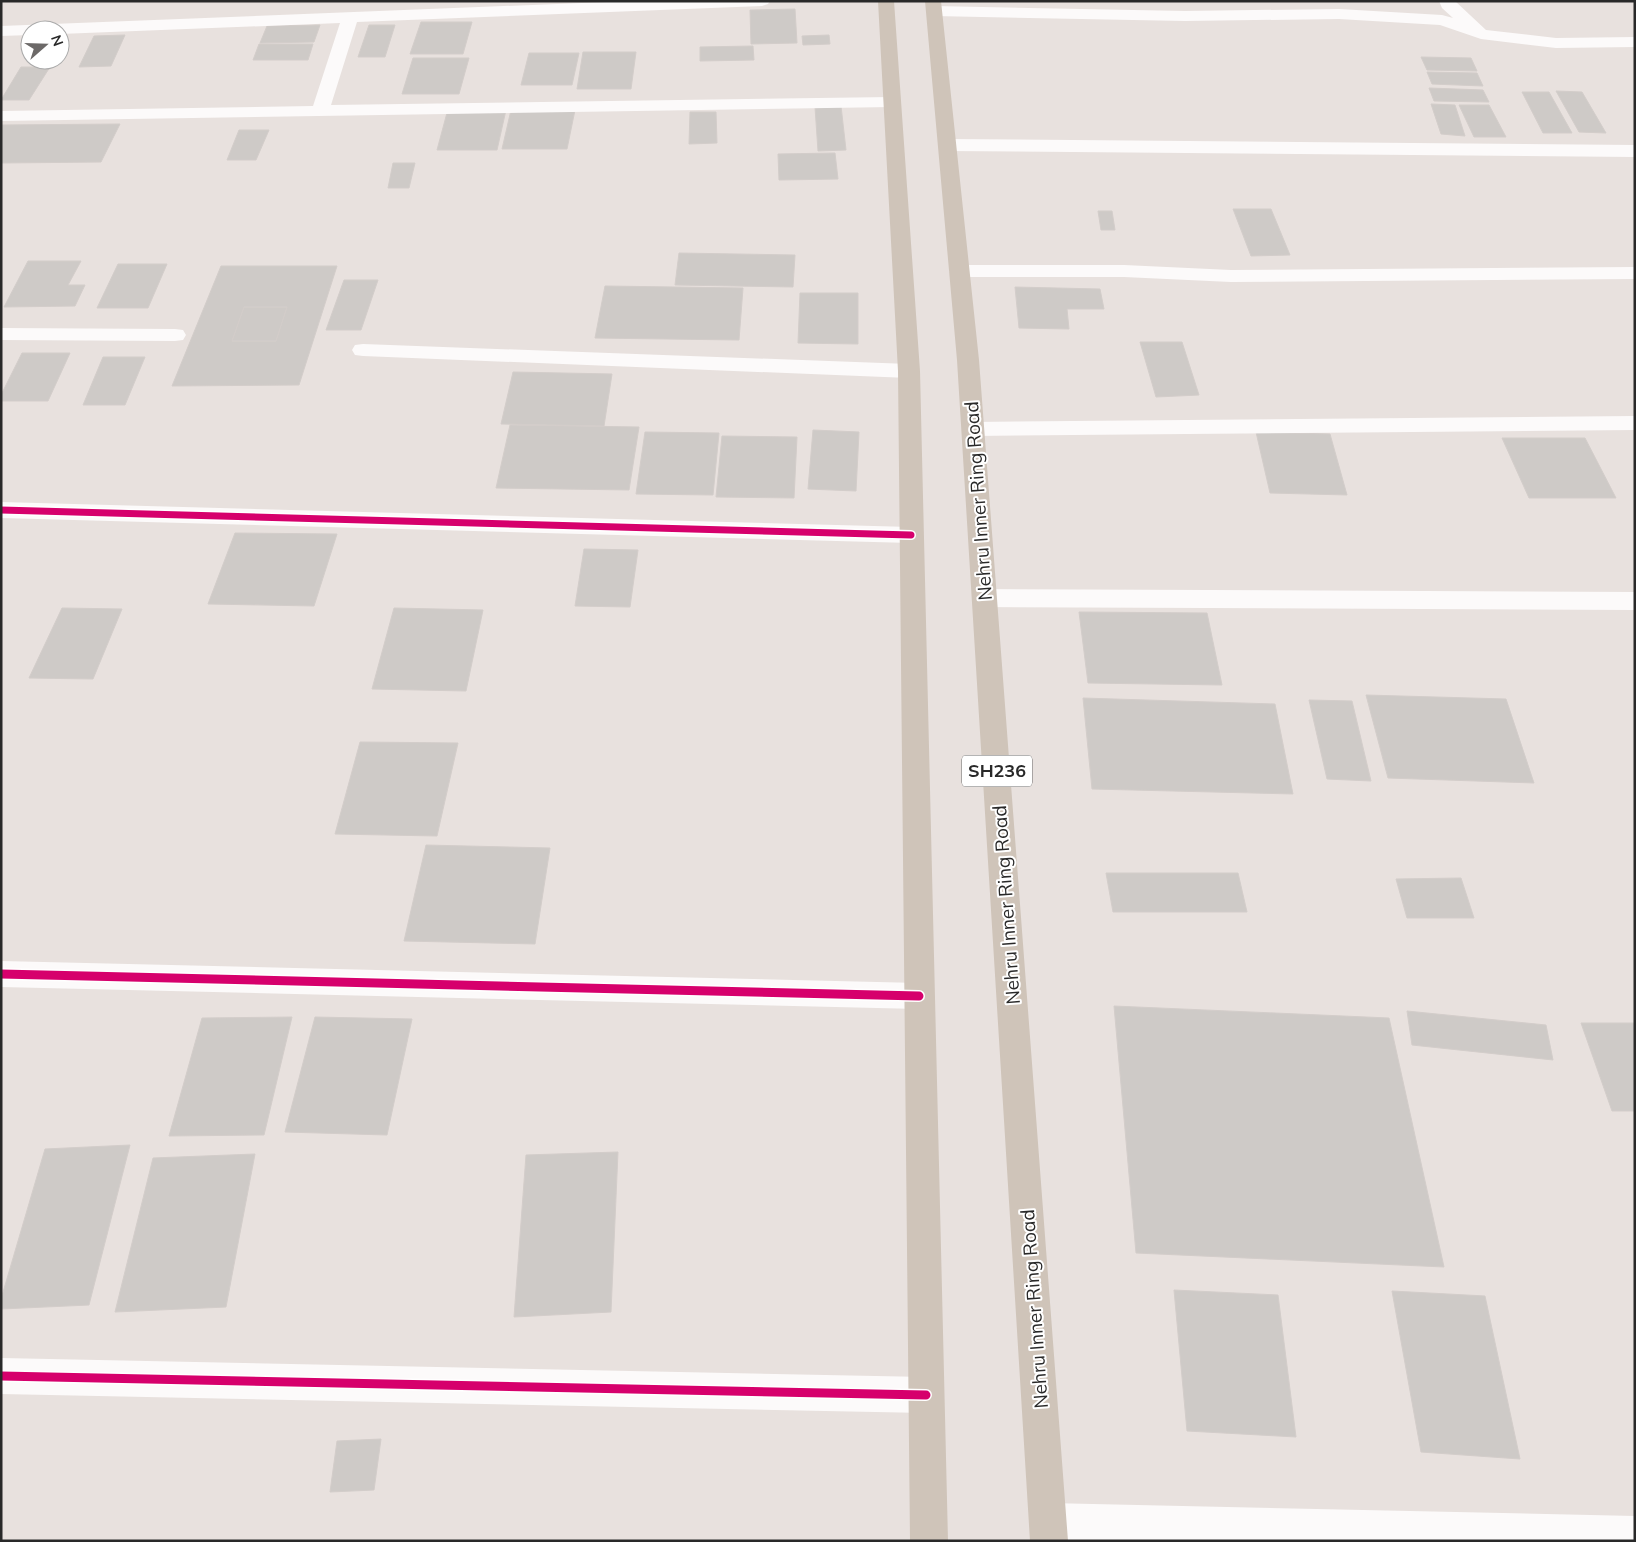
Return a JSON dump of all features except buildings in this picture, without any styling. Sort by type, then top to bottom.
[{"type":"main road","points":[[886,1],[908,370],[929,1541]]},
{"type":"main road","name":"Nehru Inner Ring Road","points":[[933,6],[973,429],[1049,1531]]},
{"type":"street","points":[[70,26],[151,17],[350,19],[762,1]]},
{"type":"street","points":[[1447,1],[1448,5],[1481,34]]},
{"type":"street","points":[[933,6],[1185,16],[1340,14],[1442,20],[1481,34],[1556,43],[1635,42]]},
{"type":"street","points":[[322,110],[350,19]]},
{"type":"street","points":[[1,31],[20,30]]},
{"type":"street","points":[[1,116],[892,102]]},
{"type":"street","points":[[947,146],[1635,151]]},
{"type":"street","points":[[959,271],[1124,271],[1231,276],[1635,273]]},
{"type":"street","points":[[1,334],[176,334]]},
{"type":"street","points":[[363,350],[908,370]]},
{"type":"street","points":[[973,429],[1635,424]]},
{"type":"street","points":[[1,510],[911,536]]},
{"type":"street","points":[[985,598],[1635,601]]},
{"type":"street","points":[[1,974],[919,996]]},
{"type":"street","points":[[1,1376],[926,1395]]},
{"type":"street","points":[[1049,1531],[1635,1535]]},
{"type":"cycle path","points":[[1,510],[911,535]]},
{"type":"cycle path","points":[[1,974],[919,996]]},
{"type":"cycle path","points":[[1,1376],[926,1395]]}]
